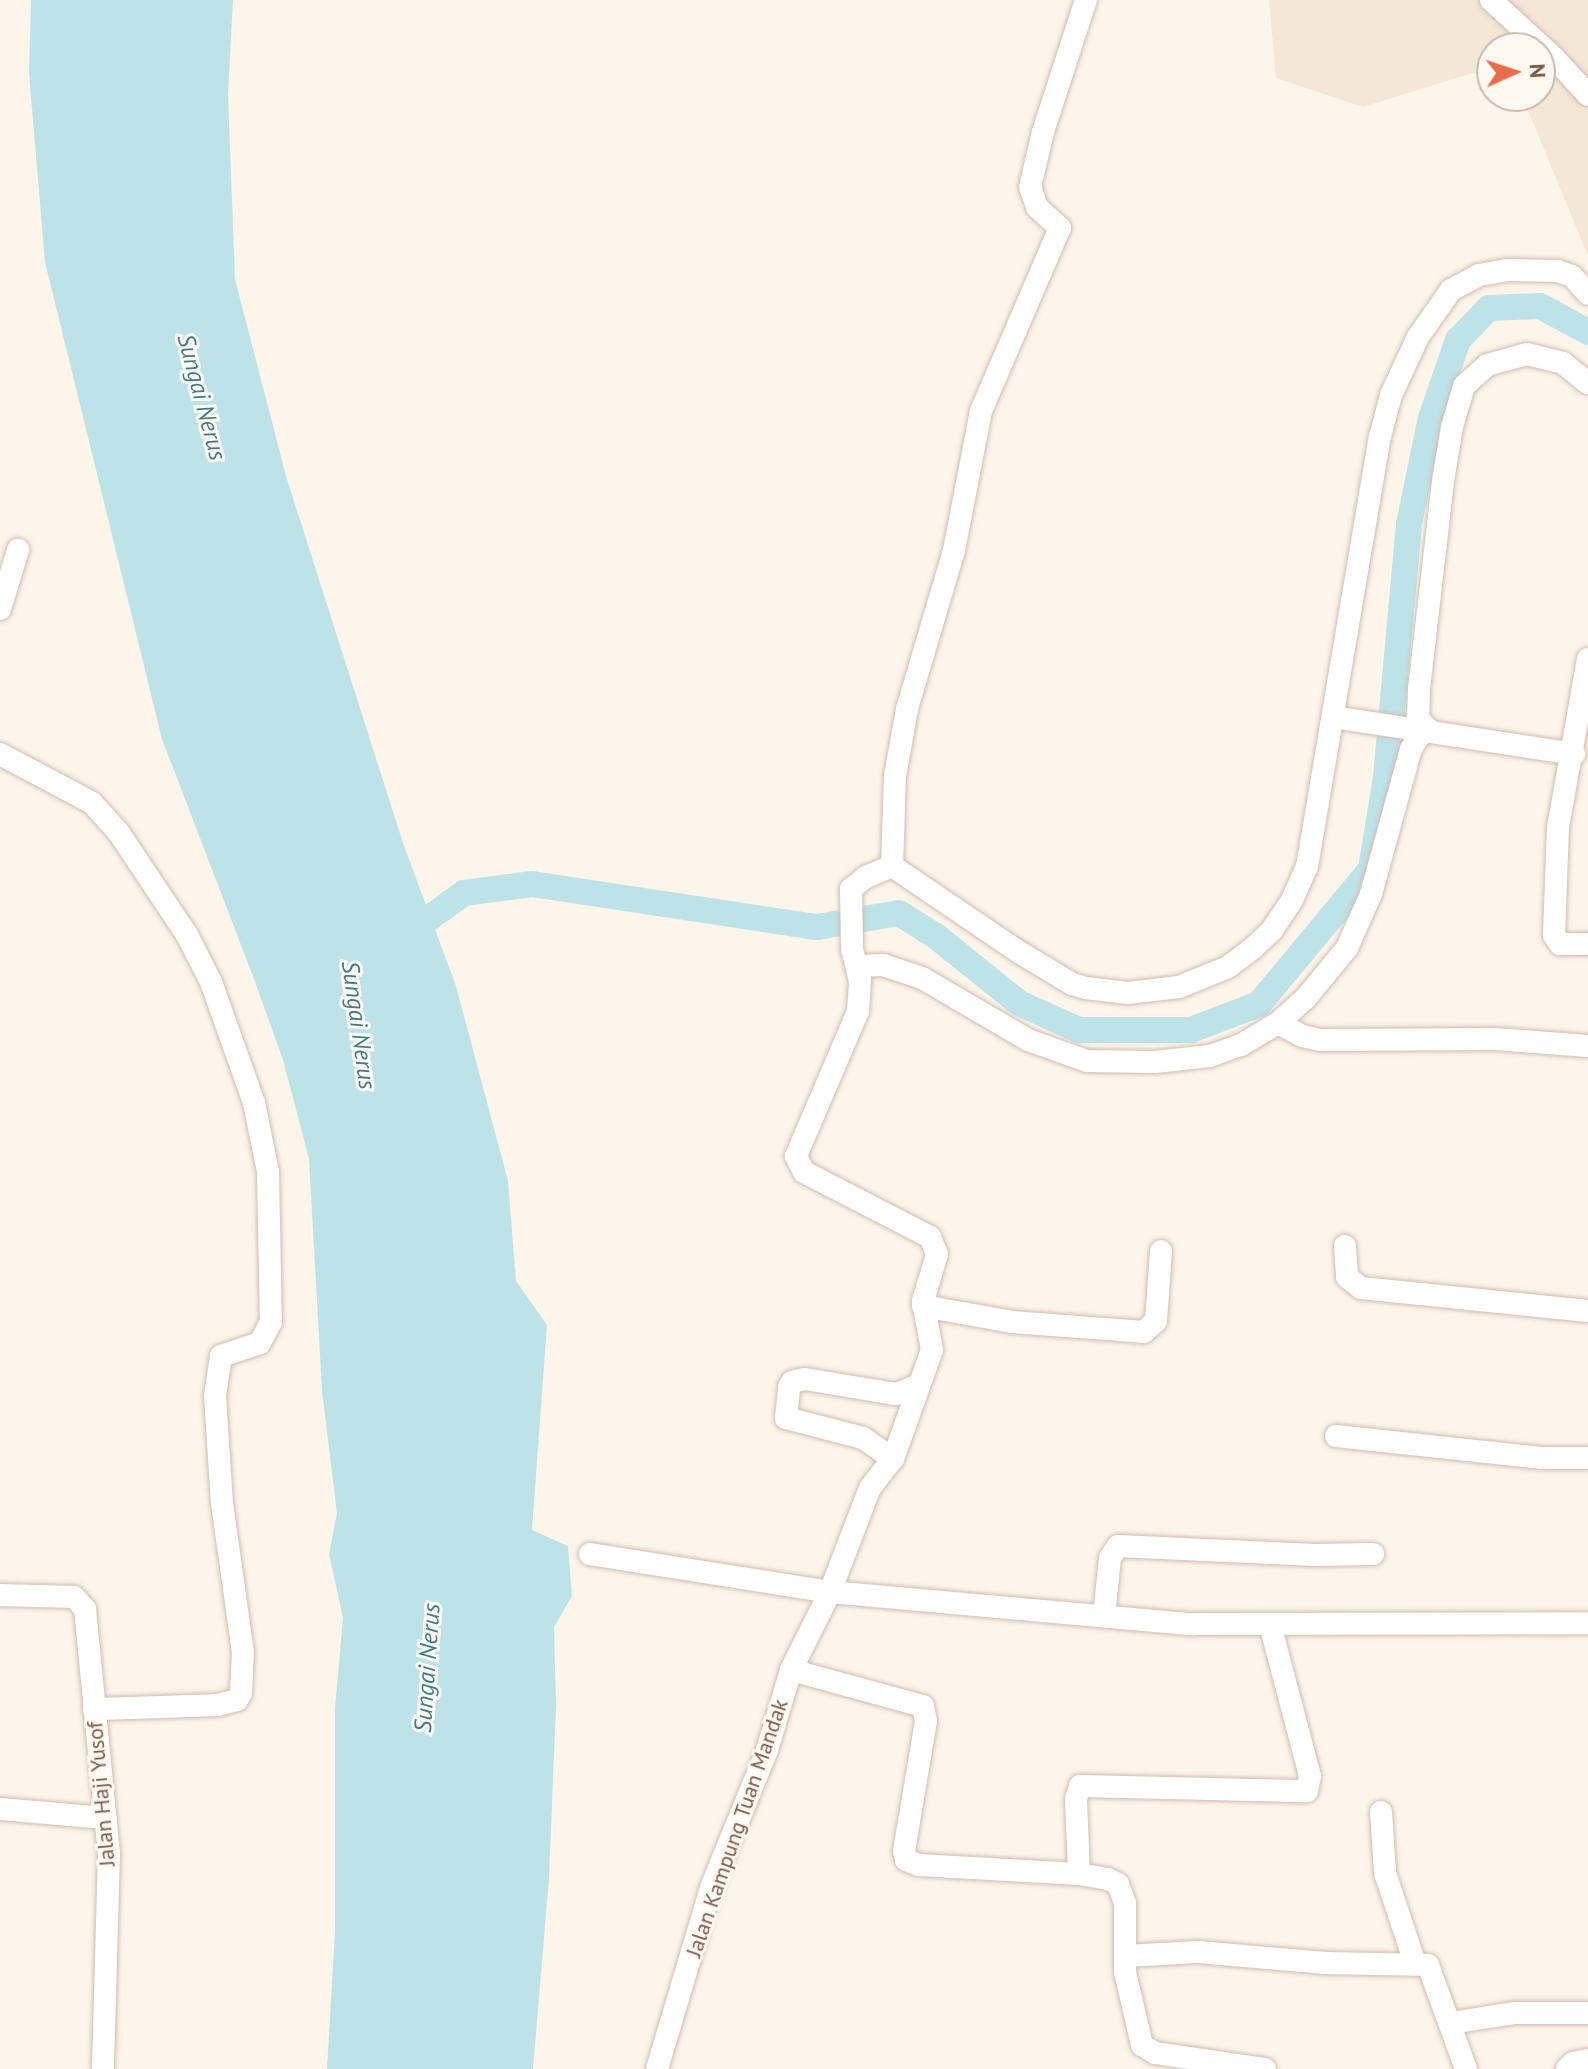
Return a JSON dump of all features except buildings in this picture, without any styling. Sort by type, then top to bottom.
[{"type":"street","points":[[892,866],[891,838],[900,745],[914,677],[957,538],[981,411],[1060,228],[1037,207],[1030,187],[1043,132],[1086,0]]},
{"type":"street","points":[[1491,0],[1554,58],[1588,95]]},
{"type":"street","points":[[892,866],[1072,984],[1128,993],[1179,987],[1228,967],[1253,948],[1272,930],[1292,900],[1307,867],[1380,437],[1391,395],[1418,337],[1451,290],[1479,275],[1507,270],[1558,271],[1572,276],[1588,294]]},
{"type":"street","points":[[1424,730],[1418,719],[1419,689],[1445,467],[1464,386],[1487,365],[1527,354],[1563,363],[1588,383]]},
{"type":"street","points":[[0,609],[18,550]]},
{"type":"street","points":[[1588,659],[1574,754],[1558,827],[1554,935],[1560,944],[1588,944]]},
{"type":"street","points":[[1333,717],[1574,754]]},
{"type":"street","points":[[854,958],[922,978],[1028,1040],[1087,1061],[1155,1062],[1210,1056],[1241,1045],[1278,1023],[1305,999],[1347,948],[1371,894],[1411,749],[1424,730]]},
{"type":"street","points":[[0,754],[92,803],[119,833],[187,935],[211,982],[254,1103],[268,1172],[271,1322],[260,1343],[221,1356],[215,1396],[222,1503],[243,1652],[241,1693],[237,1700],[217,1705],[94,1709]]},
{"type":"street","points":[[892,866],[866,877],[851,889],[854,958],[860,981],[858,1011],[796,1156],[804,1172],[930,1237],[937,1254],[923,1306],[1012,1322],[1144,1332],[1156,1321],[1161,1251]]},
{"type":"street","points":[[1278,1023],[1302,1036],[1321,1040],[1495,1039],[1588,1046]]},
{"type":"street","points":[[1345,1246],[1347,1277],[1361,1288],[1588,1311]]},
{"type":"street","name":"Jalan Kampung Tuan Mandak","points":[[657,2069],[712,1885],[767,1750],[791,1670],[830,1592],[870,1488],[893,1459],[919,1385],[933,1339],[923,1306]]},
{"type":"street","points":[[893,1459],[863,1438],[786,1418],[789,1387],[792,1382],[805,1379],[896,1394],[919,1385]]},
{"type":"street","points":[[1336,1436],[1543,1458],[1588,1458]]},
{"type":"street","points":[[1104,1616],[1110,1558],[1118,1546],[1315,1555],[1373,1554]]},
{"type":"street","points":[[590,1554],[830,1592],[1104,1616],[1270,1625],[1588,1623]]},
{"type":"street","name":"Jalan Haji Yusof","points":[[0,1595],[74,1597],[85,1609],[109,1852],[103,2069]]},
{"type":"street","points":[[1079,1874],[1076,1799],[1080,1786],[1307,1791],[1310,1776],[1270,1625]]},
{"type":"street","points":[[791,1670],[923,1706],[926,1721],[904,1851],[911,1864],[1079,1874],[1108,1879],[1123,1891],[1125,1956],[1138,2038],[1147,2050],[1265,2069]]},
{"type":"street","points":[[0,1809],[106,1818]]},
{"type":"street","points":[[1381,1812],[1383,1865],[1415,1963]]},
{"type":"street","points":[[1125,1956],[1198,1952],[1326,1963],[1428,1965],[1433,1971],[1466,2069]]},
{"type":"street","points":[[1451,2023],[1515,2013],[1588,2013]]},
{"type":"street","points":[[1567,2069],[1573,2063],[1588,2060]]},
{"type":"shaded area","points":[[1269,0],[1588,0],[1588,256],[1529,112],[1556,112],[1556,32],[1476,32],[1476,72],[1363,107],[1276,78]]},
{"type":"water","name":"Sungai Nerus","points":[[31,0],[233,0],[228,94],[235,279],[286,476],[403,843],[456,986],[508,1181],[516,1281],[547,1325],[532,1530],[568,1546],[572,1596],[554,1627],[556,1705],[549,1878],[533,2069],[327,2069],[335,1931],[335,1708],[343,1618],[329,1554],[337,1513],[322,1391],[309,1159],[283,1060],[162,739],[45,262],[29,73]]},
{"type":"waterway","points":[[402,938],[464,893],[532,884],[817,927],[899,913],[937,937],[1019,1003],[1079,1030],[1191,1030],[1259,1004],[1371,869],[1386,777],[1409,524],[1431,418],[1458,340],[1489,308],[1540,306],[1588,332]]}]
